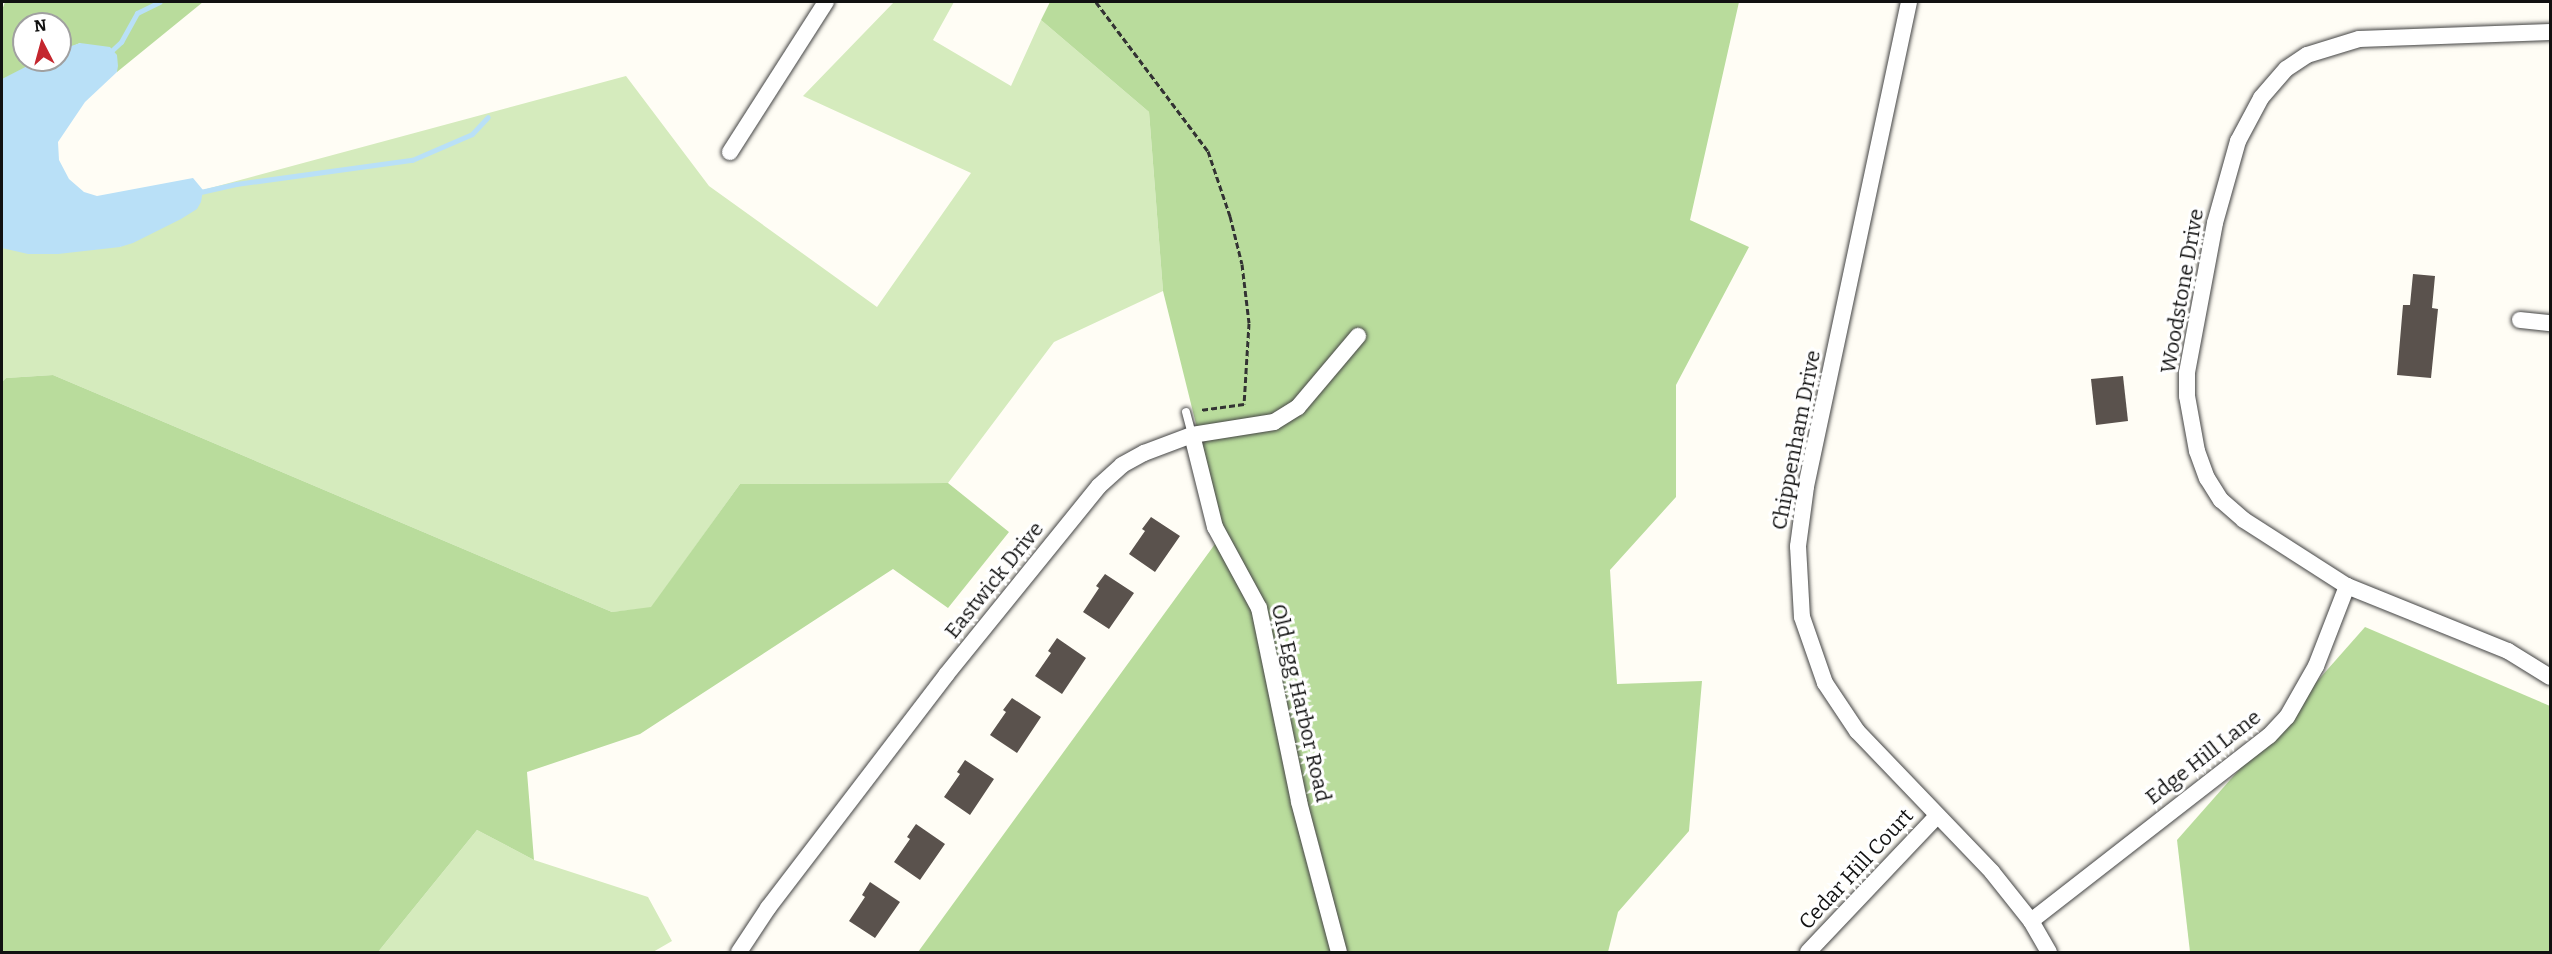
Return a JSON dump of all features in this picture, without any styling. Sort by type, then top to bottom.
[{"type":"street","points":[[730,152],[823,2]]},
{"type":"street","name":"Chippenham Drive","points":[[1909,2],[1806,487],[1798,546],[1802,617],[1825,683],[1857,731],[1992,872],[2031,921],[2049,952]]},
{"type":"street","name":"Woodstone Drive","points":[[2550,32],[2359,39],[2307,55],[2286,69],[2260,98],[2249,115],[2238,141],[2215,223],[2187,373],[2187,396],[2197,451],[2207,478],[2221,500],[2244,520],[2347,586],[2508,651],[2550,677]]},
{"type":"street","points":[[2520,320],[2550,323]]},
{"type":"street","name":"Eastwick Drive","points":[[739,952],[768,908],[946,675],[1099,486],[1122,465],[1144,453],[1192,435],[1274,422],[1298,407],[1358,336]]},
{"type":"street","name":"Old Egg Harbor Road","points":[[1192,435],[1215,527],[1259,608],[1299,802],[1339,952]]},
{"type":"street","name":"Edge Hill Lane","points":[[2031,921],[2276,730],[2287,717],[2316,666],[2347,586]]},
{"type":"street","name":"Cedar Hill Court","points":[[1808,952],[1937,816]]},
{"type":"lane","points":[[1186,412],[1192,435]]},
{"type":"path","points":[[1096,2],[1208,151],[1230,216],[1242,264],[1249,323],[1244,404],[1186,412]]},
{"type":"green space","points":[[5,2],[203,2],[117,72],[80,43],[72,47],[72,12],[12,12],[12,72],[18,72],[2,80],[2,10]]},
{"type":"green space","points":[[894,2],[954,2],[933,40],[1011,86],[1041,20],[1149,112],[1163,291],[1054,342],[948,483],[740,484],[651,608],[612,612],[53,375],[6,378],[2,382],[2,248],[120,247],[203,190],[626,76],[709,186],[877,307],[971,173],[803,96]]},
{"type":"green space","points":[[1050,2],[1739,2],[1690,220],[1749,247],[1676,385],[1676,497],[1610,570],[1617,684],[1702,681],[1689,831],[1618,912],[1608,952],[918,952],[1223,533],[1163,291],[1149,112],[1041,20]]},
{"type":"green space","points":[[53,375],[612,612],[651,607],[740,484],[948,483],[1009,532],[948,608],[893,569],[640,734],[527,772],[534,860],[477,830],[378,952],[2,952],[2,382],[6,378]]},
{"type":"green space","points":[[2365,627],[2550,706],[2550,952],[2190,952],[2177,840]]},
{"type":"green space","points":[[477,830],[534,860],[648,897],[672,941],[653,952],[378,952]]},
{"type":"water","points":[[80,43],[110,47],[117,55],[118,66],[117,72],[85,102],[58,142],[59,160],[69,179],[84,192],[97,196],[193,178],[203,190],[201,202],[197,209],[181,219],[120,247],[58,254],[28,254],[2,248],[2,79],[16,72],[72,72],[72,46]]},
{"type":"building","points":[[2413,274],[2435,276],[2432,308],[2438,309],[2431,378],[2397,375],[2403,305],[2410,305]]},
{"type":"building","points":[[2123,376],[2128,421],[2096,425],[2091,379]]},
{"type":"building","points":[[1151,517],[1180,536],[1155,572],[1129,554],[1145,531],[1142,529]]},
{"type":"building","points":[[1105,574],[1134,593],[1109,629],[1083,612],[1099,588],[1096,586]]},
{"type":"building","points":[[1057,638],[1086,658],[1062,694],[1035,676],[1051,653],[1048,651]]},
{"type":"building","points":[[1012,698],[1041,717],[1017,753],[990,735],[1006,712],[1003,710]]},
{"type":"building","points":[[965,760],[994,779],[970,815],[944,797],[960,774],[957,772]]},
{"type":"building","points":[[916,824],[945,844],[920,880],[894,862],[910,839],[907,837]]},
{"type":"building","points":[[870,882],[900,902],[875,938],[849,921],[865,897],[862,895]]},
{"type":"waterway","points":[[108,54],[121,42],[137,13],[160,2]]},
{"type":"waterway","points":[[196,193],[236,184],[412,160],[472,134],[488,117]]}]
